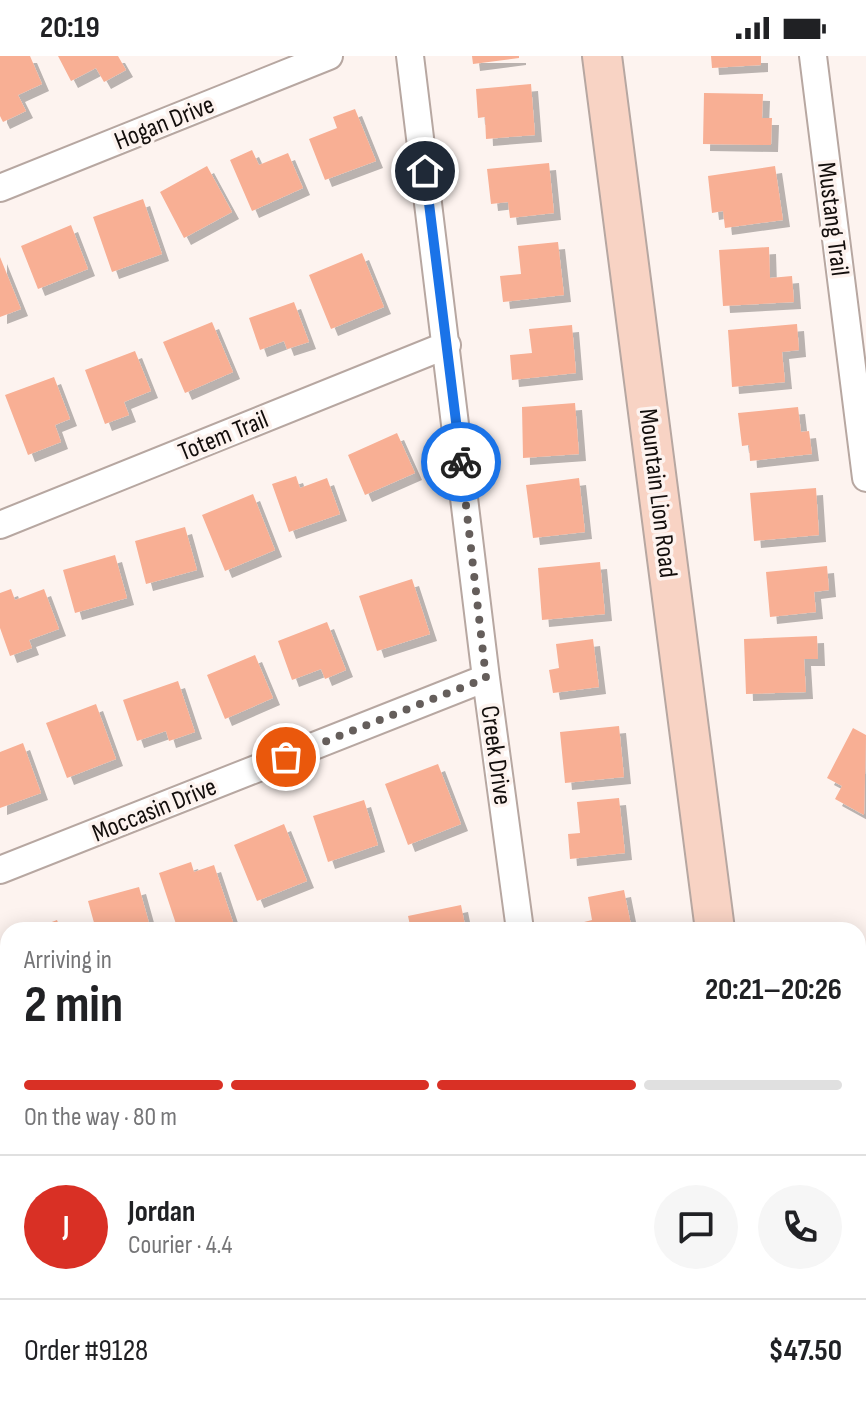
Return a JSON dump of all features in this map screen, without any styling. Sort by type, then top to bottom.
[{"type":"street","name":"Hogan Drive","points":[[0,188],[329,56]]},
{"type":"street","name":"Creek Drive","points":[[410,56],[519,922]]},
{"type":"street","name":"Mountain Lion Road","points":[[602,56],[714,922]]},
{"type":"street","name":"Mustang Trail","points":[[813,56],[866,478]]},
{"type":"street","name":"Totem Trail","points":[[0,525],[447,345]]},
{"type":"street","name":"Moccasin Drive","points":[[0,870],[486,678]]},
{"type":"building","points":[[0,56],[30,56],[42,84],[18,95],[26,111],[3,122],[0,116]]},
{"type":"building","points":[[58,56],[118,56],[126,70],[104,82],[96,68],[71,81]]},
{"type":"building","points":[[472,56],[519,56],[519,58],[473,64]]},
{"type":"building","points":[[711,56],[761,56],[761,65],[712,68]]},
{"type":"building","points":[[531,84],[535,135],[486,139],[485,117],[478,118],[476,89]]},
{"type":"building","points":[[704,93],[763,94],[762,118],[772,118],[771,145],[703,144]]},
{"type":"building","points":[[355,109],[376,161],[325,180],[309,139],[337,128],[333,117]]},
{"type":"building","points":[[252,150],[259,165],[288,153],[303,188],[252,211],[230,160]]},
{"type":"building","points":[[549,163],[554,213],[510,218],[508,202],[491,204],[487,169]]},
{"type":"building","points":[[207,166],[232,212],[184,238],[160,192]]},
{"type":"building","points":[[775,166],[783,220],[725,228],[723,211],[712,213],[708,176]]},
{"type":"building","points":[[143,199],[162,254],[112,272],[93,217]]},
{"type":"building","points":[[71,225],[88,269],[38,289],[21,246]]},
{"type":"building","points":[[558,242],[564,295],[503,302],[500,276],[521,274],[518,246]]},
{"type":"building","points":[[769,247],[770,278],[792,276],[794,302],[723,306],[719,250]]},
{"type":"building","points":[[362,253],[384,307],[331,329],[309,275]]},
{"type":"building","points":[[0,257],[21,309],[0,317]]},
{"type":"building","points":[[294,302],[309,342],[287,349],[284,341],[260,350],[249,318]]},
{"type":"building","points":[[212,322],[233,372],[185,393],[163,342]]},
{"type":"building","points":[[797,324],[799,350],[782,352],[785,382],[732,387],[728,330]]},
{"type":"building","points":[[572,325],[576,373],[512,380],[510,355],[532,353],[529,329]]},
{"type":"building","points":[[135,351],[151,391],[124,402],[129,415],[105,424],[85,370]]},
{"type":"building","points":[[54,377],[70,419],[55,425],[61,442],[28,455],[5,395]]},
{"type":"building","points":[[575,403],[579,454],[523,458],[522,407]]},
{"type":"building","points":[[798,407],[801,432],[809,431],[812,454],[750,461],[749,445],[742,446],[738,413]]},
{"type":"building","points":[[397,433],[415,473],[365,495],[348,455]]},
{"type":"building","points":[[296,476],[300,488],[327,478],[340,514],[289,532],[272,484]]},
{"type":"building","points":[[579,478],[585,532],[533,538],[526,485]]},
{"type":"building","points":[[816,488],[819,535],[754,541],[750,493]]},
{"type":"building","points":[[253,494],[275,550],[225,571],[202,515]]},
{"type":"building","points":[[185,527],[197,570],[146,584],[135,541]]},
{"type":"building","points":[[115,555],[127,598],[75,613],[63,570]]},
{"type":"building","points":[[600,562],[605,614],[542,620],[538,568]]},
{"type":"building","points":[[827,566],[829,590],[814,592],[816,612],[770,617],[766,572]]},
{"type":"building","points":[[412,579],[430,634],[377,651],[359,596]]},
{"type":"building","points":[[11,589],[15,600],[44,589],[59,629],[29,640],[32,648],[10,656],[0,628],[0,593]]},
{"type":"building","points":[[327,622],[346,670],[325,679],[321,669],[292,680],[278,641]]},
{"type":"building","points":[[817,636],[818,659],[804,659],[806,692],[746,694],[744,639]]},
{"type":"building","points":[[593,639],[599,687],[553,693],[549,670],[559,668],[556,644]]},
{"type":"building","points":[[255,655],[273,698],[225,719],[207,675]]},
{"type":"building","points":[[178,681],[195,732],[169,741],[166,731],[137,741],[123,700]]},
{"type":"building","points":[[96,704],[116,759],[67,778],[46,723]]},
{"type":"building","points":[[619,726],[624,777],[565,783],[560,732]]},
{"type":"building","points":[[853,728],[866,735],[864,815],[835,799],[842,786],[827,778]]},
{"type":"building","points":[[23,743],[41,793],[0,808],[0,752]]},
{"type":"building","points":[[438,764],[461,824],[408,845],[385,784]]},
{"type":"building","points":[[619,798],[625,853],[570,859],[568,834],[580,833],[577,802]]},
{"type":"building","points":[[364,800],[378,845],[328,862],[313,816]]},
{"type":"building","points":[[284,824],[307,881],[257,901],[234,845]]},
{"type":"building","points":[[191,862],[194,872],[214,865],[233,922],[175,922],[159,873]]},
{"type":"building","points":[[139,887],[149,922],[94,922],[88,901]]},
{"type":"building","points":[[624,890],[630,922],[584,922],[592,920],[588,897]]},
{"type":"building","points":[[461,905],[464,922],[409,922],[408,916]]},
{"type":"way so far","points":[[286,757],[486,678],[461,462]]},
{"type":"route","points":[[425,171],[461,462]]}]
